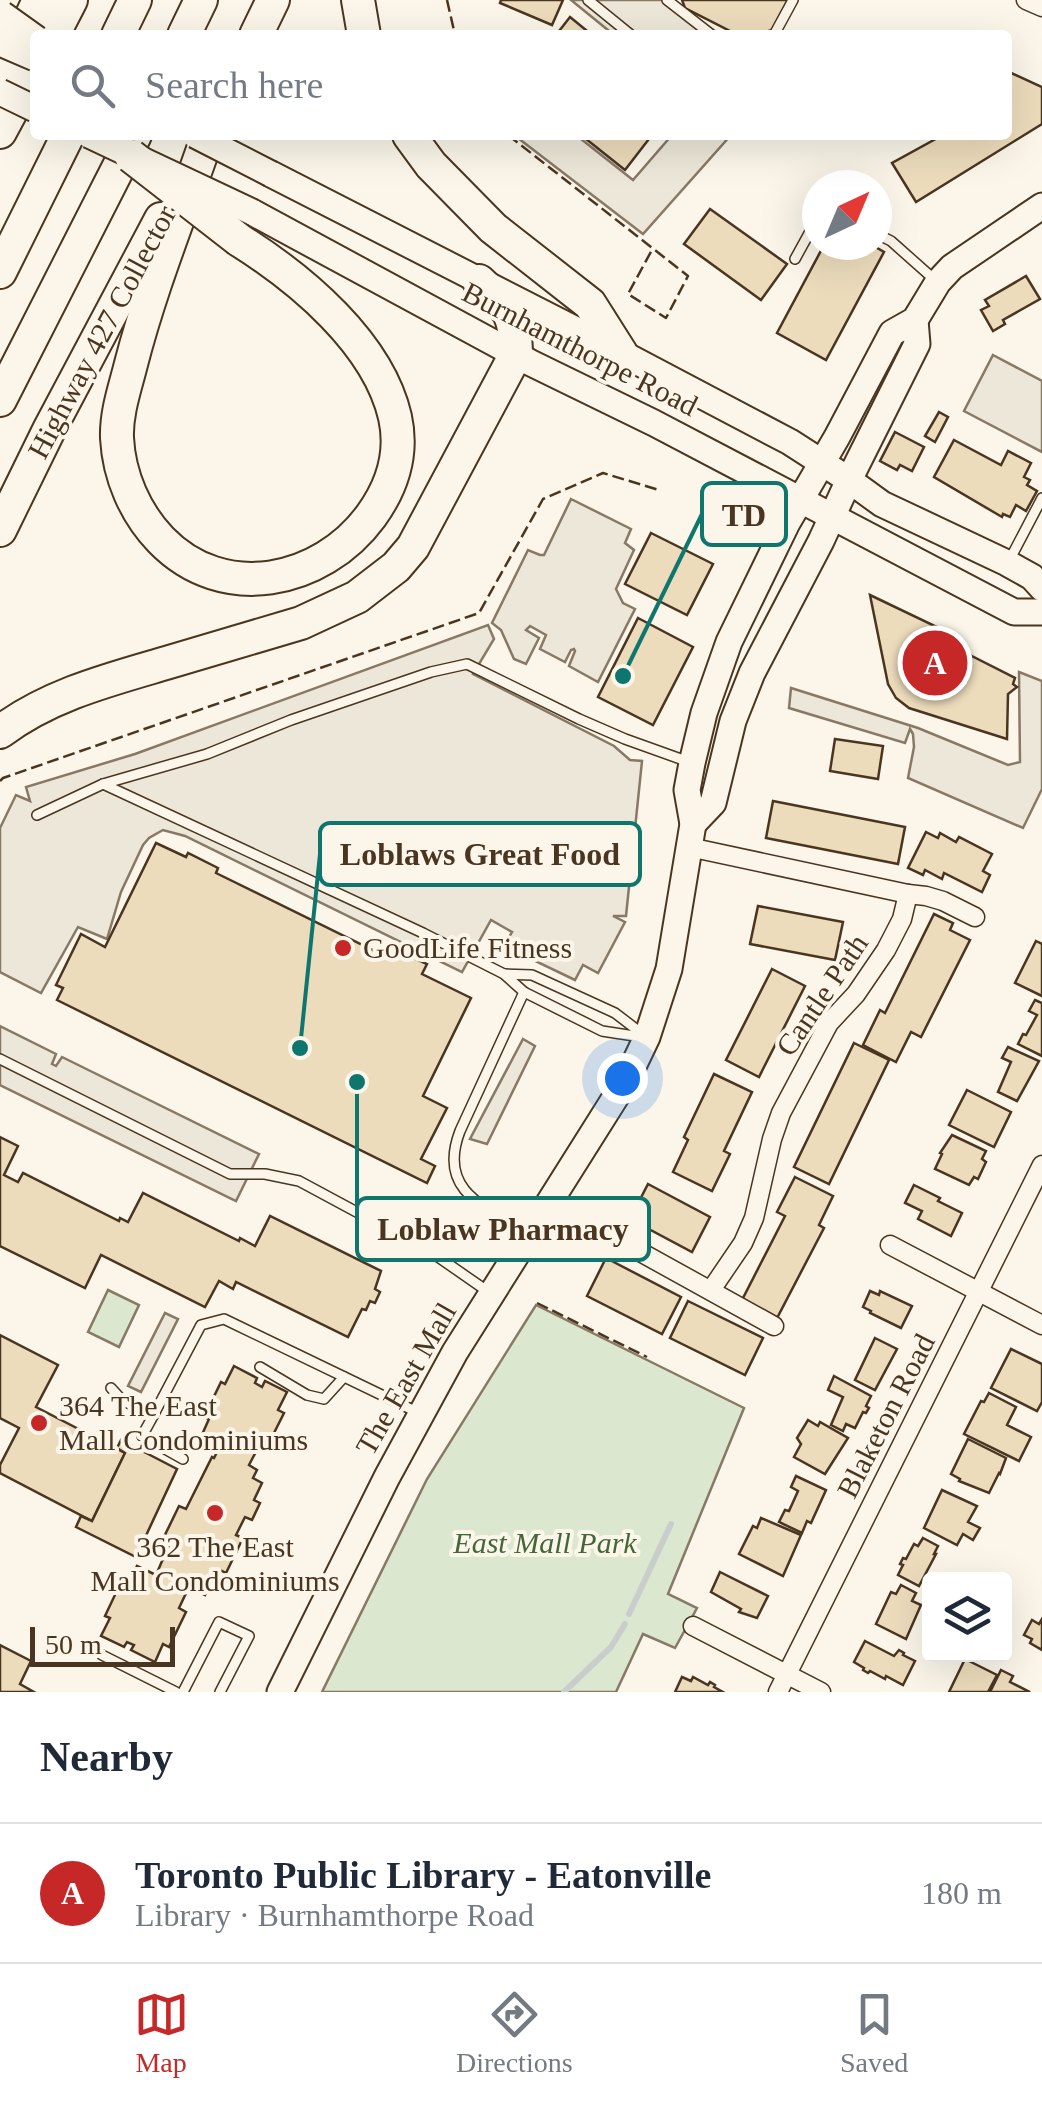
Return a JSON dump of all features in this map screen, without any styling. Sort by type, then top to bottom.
[{"type":"highway","points":[[0,132],[8,72],[27,0]]},
{"type":"highway","points":[[8,72],[38,0]]},
{"type":"highway","points":[[56,30],[71,0]]},
{"type":"highway","points":[[120,30],[134,0]]},
{"type":"highway","points":[[186,30],[201,0]]},
{"type":"highway","points":[[258,30],[273,0]]},
{"type":"highway","points":[[358,0],[363,30]]},
{"type":"highway","points":[[0,17],[30,38]]},
{"type":"highway","points":[[0,272],[66,140]]},
{"type":"highway","name":"Highway 427 Collector","points":[[0,530],[49,430],[204,140]]},
{"type":"highway","points":[[0,400],[133,146],[245,226],[286,274],[331,314],[361,348],[388,395],[398,437],[388,490],[362,530],[321,562],[290,575],[264,578],[219,574],[166,545],[141,517],[130,495],[117,440],[120,404],[139,332],[205,140]]},
{"type":"highway","points":[[413,140],[431,165],[493,228],[590,304],[621,352]]},
{"type":"highway","points":[[0,732],[18,718],[94,684],[301,623],[343,604],[396,567],[413,547],[516,354],[516,325],[505,305],[480,281]]},
{"type":"main road","points":[[8,72],[30,102]]},
{"type":"main road","name":"Burnhamthorpe Road","points":[[205,140],[790,442],[882,504],[1008,563],[1042,588]]},
{"type":"main road","name":"The East Mall","points":[[280,1692],[455,1352],[627,1079],[647,1038],[670,969],[691,836],[687,790],[704,712],[719,666],[787,523],[892,333],[916,320],[938,282],[960,260],[1042,206]]},
{"type":"main road","name":"Burnhamthorpe Road","points":[[245,226],[516,354],[1014,612],[1042,612]]},
{"type":"main road","name":"The East Mall","points":[[691,836],[713,803],[733,720],[752,673],[917,344],[916,320]]},
{"type":"street","points":[[1026,0],[1042,8]]},
{"type":"street","points":[[691,836],[926,896],[975,917]]},
{"type":"street","name":"Cantle Path","points":[[711,1290],[743,1243],[754,1218],[781,1113],[829,1023],[856,994],[886,950],[902,919],[908,894]]},
{"type":"street","name":"Blaketon Road","points":[[782,1683],[1042,1166]]},
{"type":"street","points":[[550,1202],[774,1326]]},
{"type":"street","points":[[890,1245],[1042,1325]]},
{"type":"street","points":[[692,1626],[782,1683],[821,1692]]},
{"type":"lane","points":[[588,0],[625,30]]},
{"type":"lane","points":[[667,0],[706,30]]},
{"type":"lane","points":[[777,30],[793,0]]},
{"type":"lane","points":[[892,243],[938,282]]},
{"type":"lane","points":[[795,260],[802,247]]},
{"type":"lane","points":[[1008,563],[1042,498]]},
{"type":"lane","points":[[37,815],[103,784],[207,754],[291,720],[431,672],[467,664],[610,732],[692,763]]},
{"type":"lane","points":[[103,784],[504,974],[524,992],[602,1031],[647,1038]]},
{"type":"lane","points":[[504,974],[532,975],[614,1013],[647,1038]]},
{"type":"lane","points":[[524,992],[454,1144],[453,1158],[457,1179],[469,1196],[531,1233]]},
{"type":"lane","points":[[0,1058],[230,1174],[265,1174],[300,1181],[431,1252],[493,1294]]},
{"type":"lane","points":[[183,1458],[142,1436],[202,1325],[224,1319],[422,1414]]},
{"type":"lane","points":[[260,1368],[307,1395],[324,1399],[344,1377]]},
{"type":"lane","points":[[111,1388],[122,1400],[153,1416]]},
{"type":"lane","points":[[102,1655],[179,1692],[218,1622],[248,1636],[220,1692]]},
{"type":"green space","points":[[108,1290],[139,1305],[119,1347],[88,1332]]},
{"type":"green space","name":"East Mall Park","points":[[536,1305],[744,1408],[668,1594],[697,1608],[675,1648],[643,1634],[616,1692],[322,1692],[427,1479]]},
{"type":"shaded area","points":[[571,0],[671,0],[710,30],[608,30]]},
{"type":"shaded area","points":[[521,140],[582,140],[633,180],[668,140],[727,140],[643,234]]},
{"type":"shaded area","points":[[993,355],[1042,381],[1042,452],[964,411]]},
{"type":"shaded area","points":[[571,499],[631,529],[625,543],[634,550],[616,589],[623,603],[635,609],[598,682],[569,666],[574,649],[565,662],[540,649],[546,635],[530,626],[526,630],[539,638],[526,664],[514,659],[501,630],[492,623],[528,550],[544,555]]},
{"type":"shaded area","points":[[488,625],[494,639],[473,674],[614,746],[630,760],[642,761],[626,916],[613,916],[625,922],[598,973],[583,965],[575,980],[504,946],[512,932],[491,920],[462,972],[185,836],[163,830],[143,845],[121,892],[107,939],[78,927],[41,993],[0,972],[0,828],[16,795],[30,801],[26,787],[135,754]]},
{"type":"shaded area","points":[[1019,672],[1042,681],[1042,789],[1023,828],[908,778],[914,747],[910,729],[905,743],[789,708],[791,688],[918,728],[1008,765],[1020,762]]},
{"type":"shaded area","points":[[0,1026],[56,1054],[52,1064],[56,1066],[62,1057],[259,1154],[236,1201],[0,1085]]},
{"type":"shaded area","points":[[523,1039],[535,1046],[487,1144],[470,1139]]},
{"type":"shaded area","points":[[165,1313],[178,1319],[141,1392],[128,1386]]},
{"type":"building","points":[[563,0],[552,25],[500,3]]},
{"type":"building","points":[[682,0],[788,0],[771,30],[728,30],[685,8]]},
{"type":"building","points":[[570,17],[586,30],[560,30]]},
{"type":"building","points":[[1012,73],[1042,87],[1042,124],[916,202],[892,163],[934,140],[1012,140]]},
{"type":"building","points":[[587,140],[648,140],[625,170]]},
{"type":"building","points":[[710,209],[787,264],[761,300],[684,244]]},
{"type":"building","points":[[816,260],[880,260],[826,360],[777,333]]},
{"type":"building","points":[[1026,276],[1040,299],[1003,320],[1005,324],[993,331],[981,310],[989,306],[985,300]]},
{"type":"building","points":[[939,412],[948,417],[935,442],[925,436]]},
{"type":"building","points":[[895,432],[924,447],[912,471],[900,465],[897,470],[880,461]]},
{"type":"building","points":[[954,440],[1001,465],[1008,451],[1031,463],[1024,477],[1030,480],[1027,485],[1037,491],[1026,511],[1016,505],[1010,517],[1002,517],[934,477]]},
{"type":"building","points":[[651,533],[713,564],[687,615],[625,584]]},
{"type":"building","points":[[870,595],[960,638],[956,648],[1015,678],[1013,684],[1017,687],[1008,694],[1007,739],[909,708],[896,698],[888,684]]},
{"type":"building","points":[[638,618],[693,647],[653,725],[598,697]]},
{"type":"building","points":[[835,739],[883,746],[878,779],[830,771]]},
{"type":"building","points":[[773,801],[905,827],[898,864],[766,838]]},
{"type":"building","points":[[926,832],[938,838],[940,833],[956,842],[959,837],[992,854],[983,871],[990,875],[982,892],[944,873],[942,879],[925,870],[923,875],[908,868]]},
{"type":"building","points":[[156,843],[186,857],[188,853],[218,868],[216,873],[383,955],[388,946],[427,964],[422,974],[471,998],[423,1096],[447,1108],[421,1159],[435,1166],[427,1183],[57,1000],[63,988],[56,985],[81,934],[105,947]]},
{"type":"building","points":[[758,906],[843,922],[835,960],[750,944]]},
{"type":"building","points":[[934,914],[953,923],[950,930],[970,940],[921,1037],[911,1032],[896,1062],[863,1045],[880,1010],[885,1013]]},
{"type":"building","points":[[1036,941],[1042,944],[1042,996],[1015,983]]},
{"type":"building","points":[[772,969],[805,986],[759,1077],[726,1060]]},
{"type":"building","points":[[1035,1000],[1042,1003],[1042,1056],[1018,1044],[1037,1015],[1029,1011]]},
{"type":"building","points":[[854,1043],[889,1060],[829,1184],[794,1167]]},
{"type":"building","points":[[1008,1047],[1039,1061],[1017,1101],[998,1092],[1011,1062],[1002,1058]]},
{"type":"building","points":[[714,1074],[752,1092],[724,1151],[730,1154],[712,1191],[673,1172],[688,1140],[684,1137]]},
{"type":"building","points":[[967,1090],[1011,1112],[994,1147],[949,1125]]},
{"type":"building","points":[[952,1135],[986,1151],[982,1159],[986,1162],[978,1179],[974,1177],[969,1185],[935,1169]]},
{"type":"building","points":[[0,1137],[18,1146],[4,1175],[18,1182],[23,1173],[128,1222],[143,1193],[255,1246],[270,1216],[381,1271],[375,1289],[380,1292],[375,1303],[370,1301],[366,1310],[362,1309],[348,1337],[236,1282],[233,1289],[219,1281],[205,1307],[101,1255],[85,1288],[0,1246]]},
{"type":"building","points":[[795,1177],[833,1196],[819,1225],[824,1228],[776,1320],[741,1302],[785,1216],[777,1212]]},
{"type":"building","points":[[648,1184],[710,1217],[692,1252],[630,1219]]},
{"type":"building","points":[[914,1185],[962,1213],[951,1236],[918,1219],[922,1211],[905,1203]]},
{"type":"building","points":[[606,1258],[681,1297],[662,1334],[587,1296]]},
{"type":"building","points":[[870,1291],[879,1295],[880,1291],[912,1306],[901,1328],[863,1307]]},
{"type":"building","points":[[688,1301],[763,1338],[745,1375],[670,1338]]},
{"type":"building","name":"364 The East Mall Condominiums","points":[[0,1335],[58,1365],[36,1407],[125,1453],[92,1521],[0,1473],[0,1465],[19,1428],[0,1418]]},
{"type":"building","points":[[875,1338],[897,1349],[875,1390],[855,1380]]},
{"type":"building","points":[[1011,1349],[1042,1364],[1042,1402],[1037,1411],[991,1388]]},
{"type":"building","name":"362 The East Mall Condominiums","points":[[234,1366],[257,1378],[255,1383],[262,1387],[265,1381],[287,1392],[278,1410],[284,1413],[267,1447],[260,1444],[249,1465],[257,1470],[253,1478],[262,1483],[254,1500],[260,1503],[252,1520],[245,1517],[236,1535],[243,1538],[226,1573],[218,1569],[205,1595],[189,1587],[179,1608],[186,1612],[169,1647],[163,1644],[155,1662],[131,1650],[134,1645],[127,1642],[124,1647],[101,1636],[110,1618],[105,1616],[122,1580],[129,1583],[137,1566],[156,1575],[169,1545],[162,1541],[179,1506],[186,1509],[220,1446],[201,1437],[209,1419],[204,1417],[221,1382],[225,1384]]},
{"type":"building","points":[[834,1376],[871,1396],[866,1406],[869,1408],[855,1428],[846,1424],[843,1431],[831,1425],[843,1397],[828,1390]]},
{"type":"building","points":[[989,1393],[1016,1407],[1007,1425],[1031,1437],[1019,1461],[964,1434]]},
{"type":"building","points":[[808,1420],[818,1426],[820,1422],[848,1438],[825,1474],[794,1457],[801,1444],[797,1438]]},
{"type":"building","points":[[968,1439],[1006,1458],[989,1493],[951,1474]]},
{"type":"building","points":[[121,1440],[177,1469],[136,1557],[76,1527],[81,1516],[92,1521],[125,1453],[117,1448]]},
{"type":"building","points":[[796,1476],[826,1490],[802,1533],[779,1522],[798,1491],[791,1487]]},
{"type":"building","points":[[942,1490],[977,1506],[968,1522],[980,1528],[973,1540],[963,1534],[957,1545],[924,1528]]},
{"type":"building","points":[[761,1518],[801,1535],[783,1576],[739,1554]]},
{"type":"building","points":[[923,1538],[938,1546],[926,1572],[922,1572],[919,1586],[898,1575],[903,1558],[914,1544],[918,1546]]},
{"type":"building","points":[[720,1572],[768,1596],[757,1618],[739,1612],[741,1609],[711,1592]]},
{"type":"building","points":[[901,1585],[916,1593],[912,1601],[921,1605],[906,1639],[876,1624],[891,1592],[896,1594]]},
{"type":"building","points":[[1042,1619],[1042,1650],[1024,1635],[1032,1620],[1039,1624]]},
{"type":"building","points":[[865,1641],[894,1656],[899,1650],[915,1661],[903,1685],[868,1673],[854,1662]]},
{"type":"building","points":[[0,1645],[31,1661],[20,1684],[34,1692],[0,1692]]},
{"type":"building","points":[[964,1662],[997,1675],[988,1692],[949,1692]]},
{"type":"building","points":[[1001,1670],[1013,1676],[1010,1682],[1030,1692],[990,1692]]},
{"type":"building","points":[[682,1677],[691,1681],[693,1677],[708,1685],[710,1682],[723,1692],[675,1692]]},
{"type":"waterway","points":[[629,1614],[671,1524]]},
{"type":"waterway","points":[[564,1692],[611,1647],[625,1624]]},
{"type":"fence","points":[[447,0],[454,30]]},
{"type":"fence","points":[[514,140],[653,248]]},
{"type":"fence","points":[[653,248],[688,276],[666,318],[628,294],[653,248]]},
{"type":"fence","points":[[0,781],[479,613],[543,499],[603,473],[659,490]]},
{"type":"fence","points":[[537,1303],[647,1357]]},
{"type":"place","name":"Toronto Public Library - Eatonville","points":[[935,663]]},
{"type":"place","name":"TD","points":[[623,676]]},
{"type":"place","name":"GoodLife Fitness","points":[[343,948]]},
{"type":"place","name":"Loblaws Great Food","points":[[300,1048]]},
{"type":"place","name":"Loblaw Pharmacy","points":[[357,1082]]},
{"type":"place","name":"364 The East Mall Condominiums","points":[[39,1423]]},
{"type":"place","name":"362 The East Mall Condominiums","points":[[215,1513]]}]
